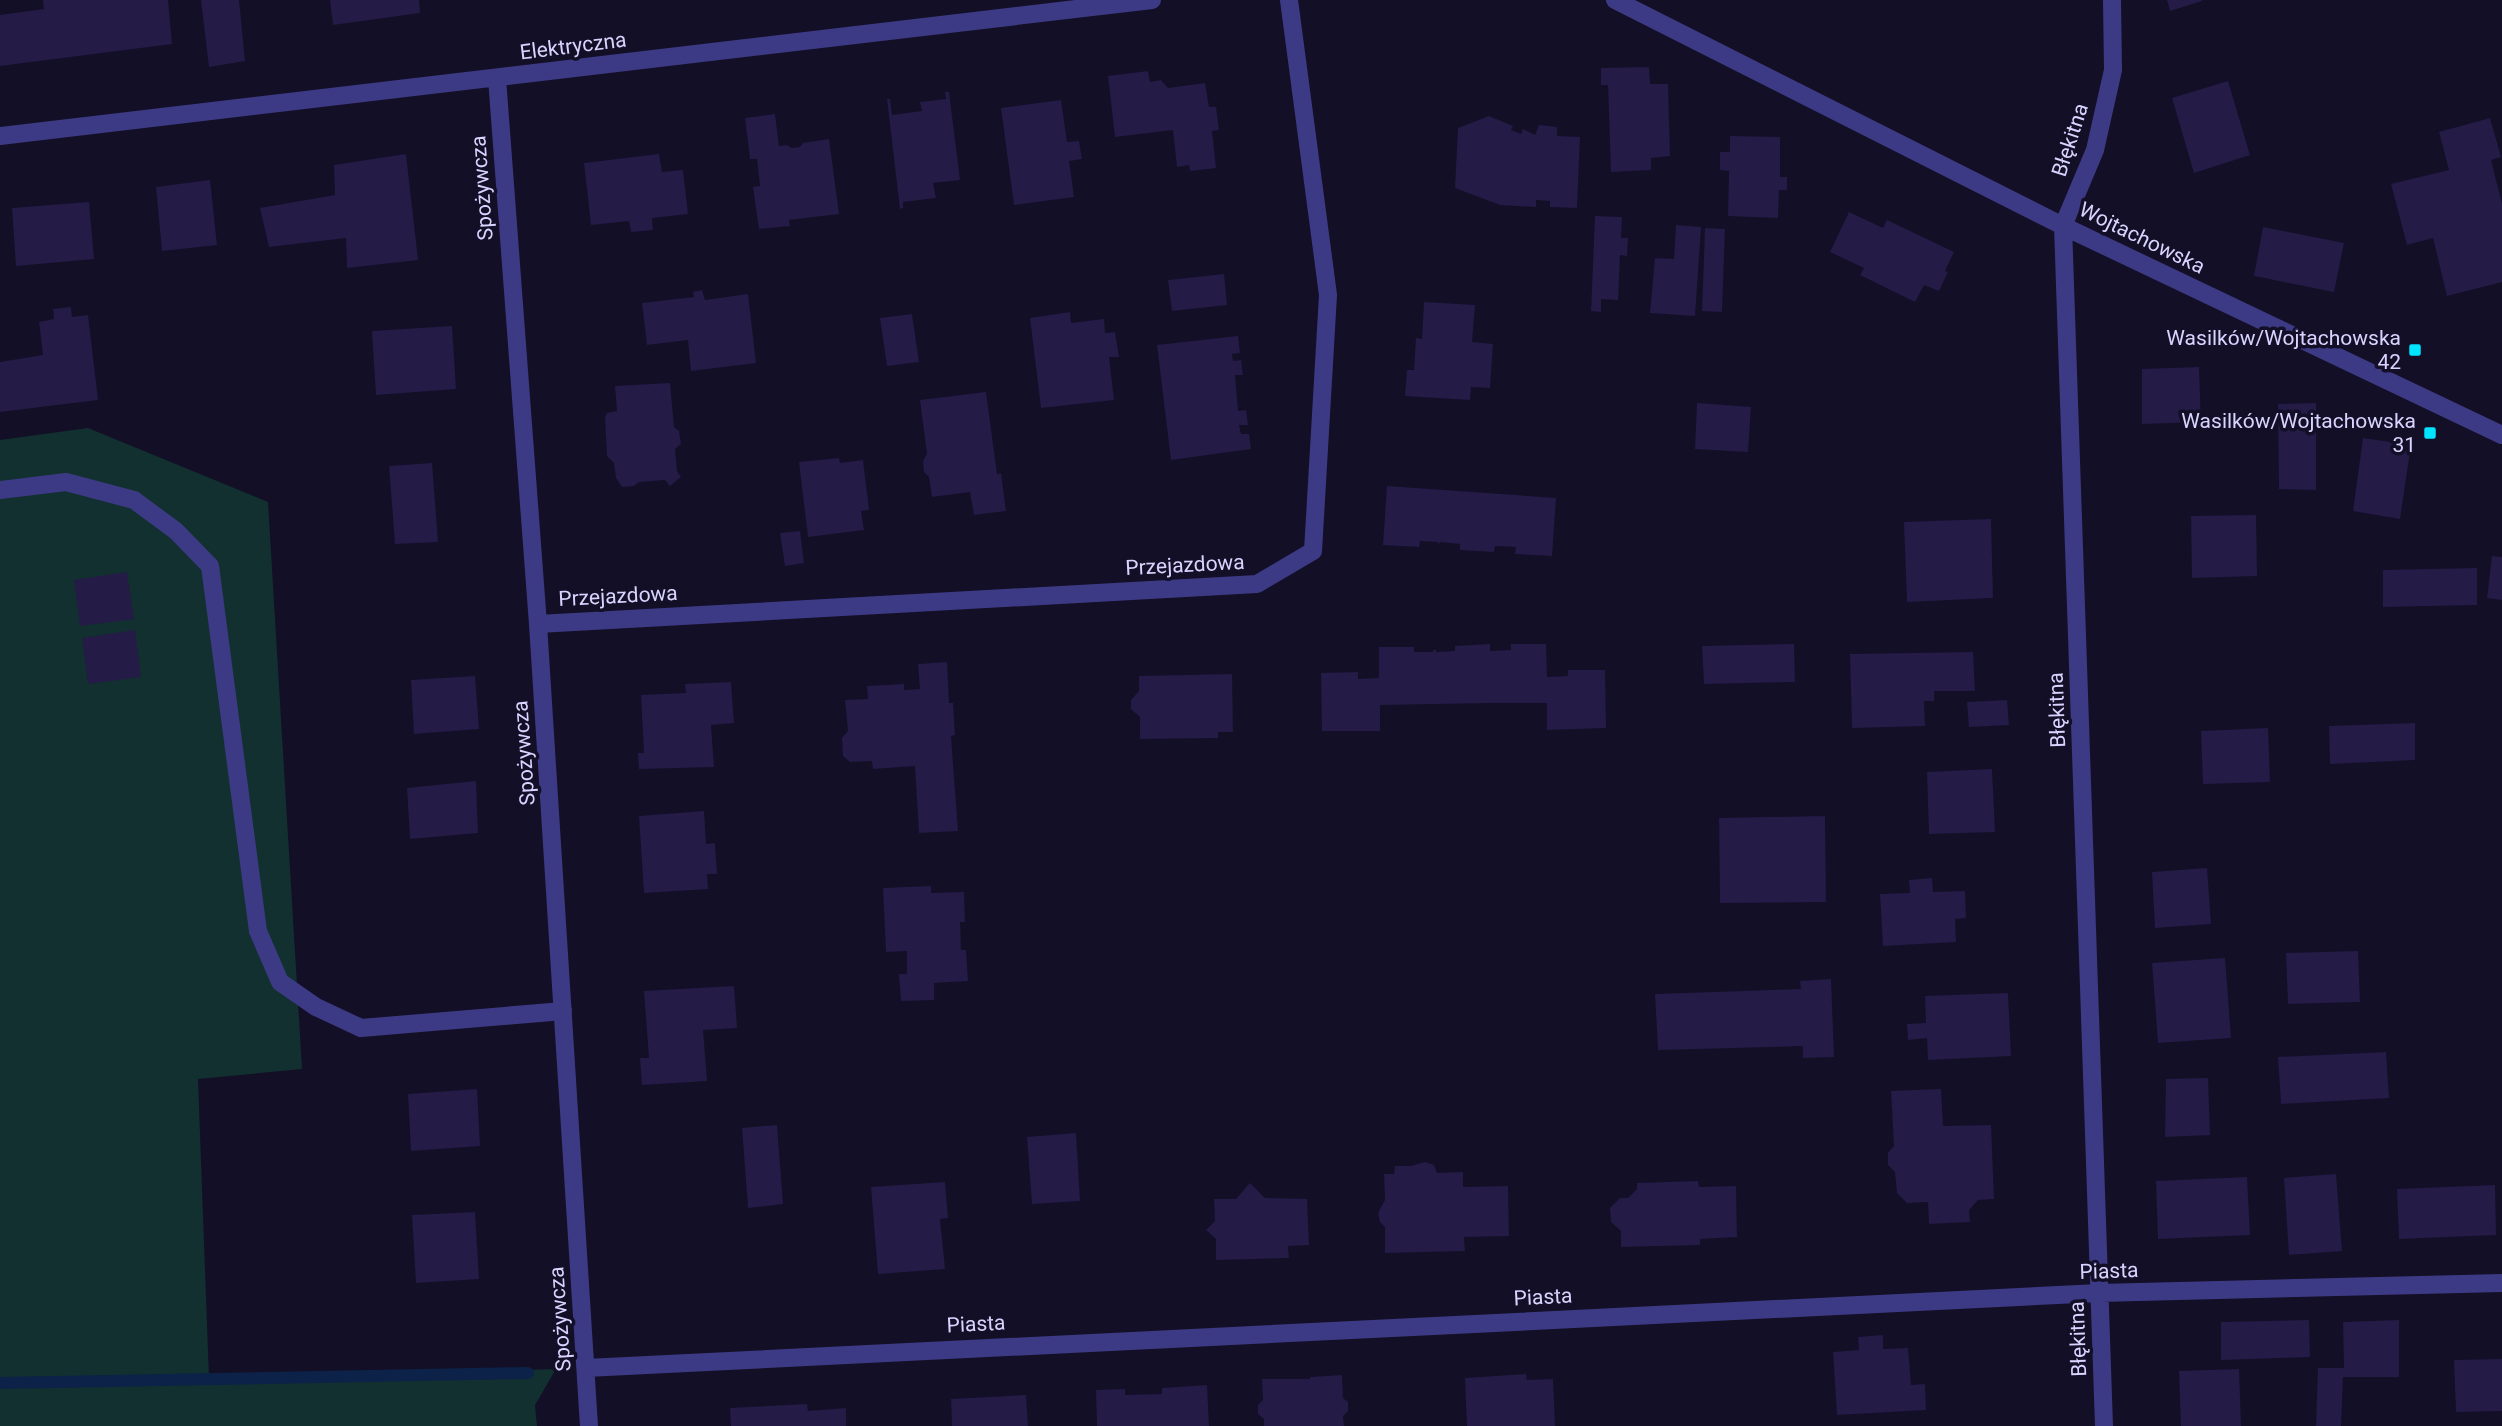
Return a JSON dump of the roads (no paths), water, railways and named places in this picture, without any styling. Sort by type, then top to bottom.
[{"type":"street","name":"Elektryczna","points":[[0,136],[1152,0]]},
{"type":"street","name":"Przejazdowa","points":[[538,624],[1257,584],[1313,551],[1328,295],[1289,0]]},
{"type":"street","name":"Wojtachowska","points":[[1615,0],[2063,226],[2502,435]]},
{"type":"street","name":"Błękitna","points":[[2104,1426],[2063,226],[2095,150],[2113,70],[2112,0]]},
{"type":"street","name":"Spożywcza","points":[[497,78],[538,624],[589,1426]]},
{"type":"street","points":[[0,490],[66,482],[134,500],[176,531],[210,566],[258,931],[280,982],[316,1007],[360,1028],[563,1010]]},
{"type":"street","name":"Piasta","points":[[586,1368],[885,1351],[2099,1293],[2502,1283]]},
{"type":"waterway","points":[[0,1383],[528,1373]]},
{"type":"place","name":"Wasilków/Wojtachowska 42","points":[[2415,350]]},
{"type":"place","name":"Wasilków/Wojtachowska 31","points":[[2430,433]]}]
